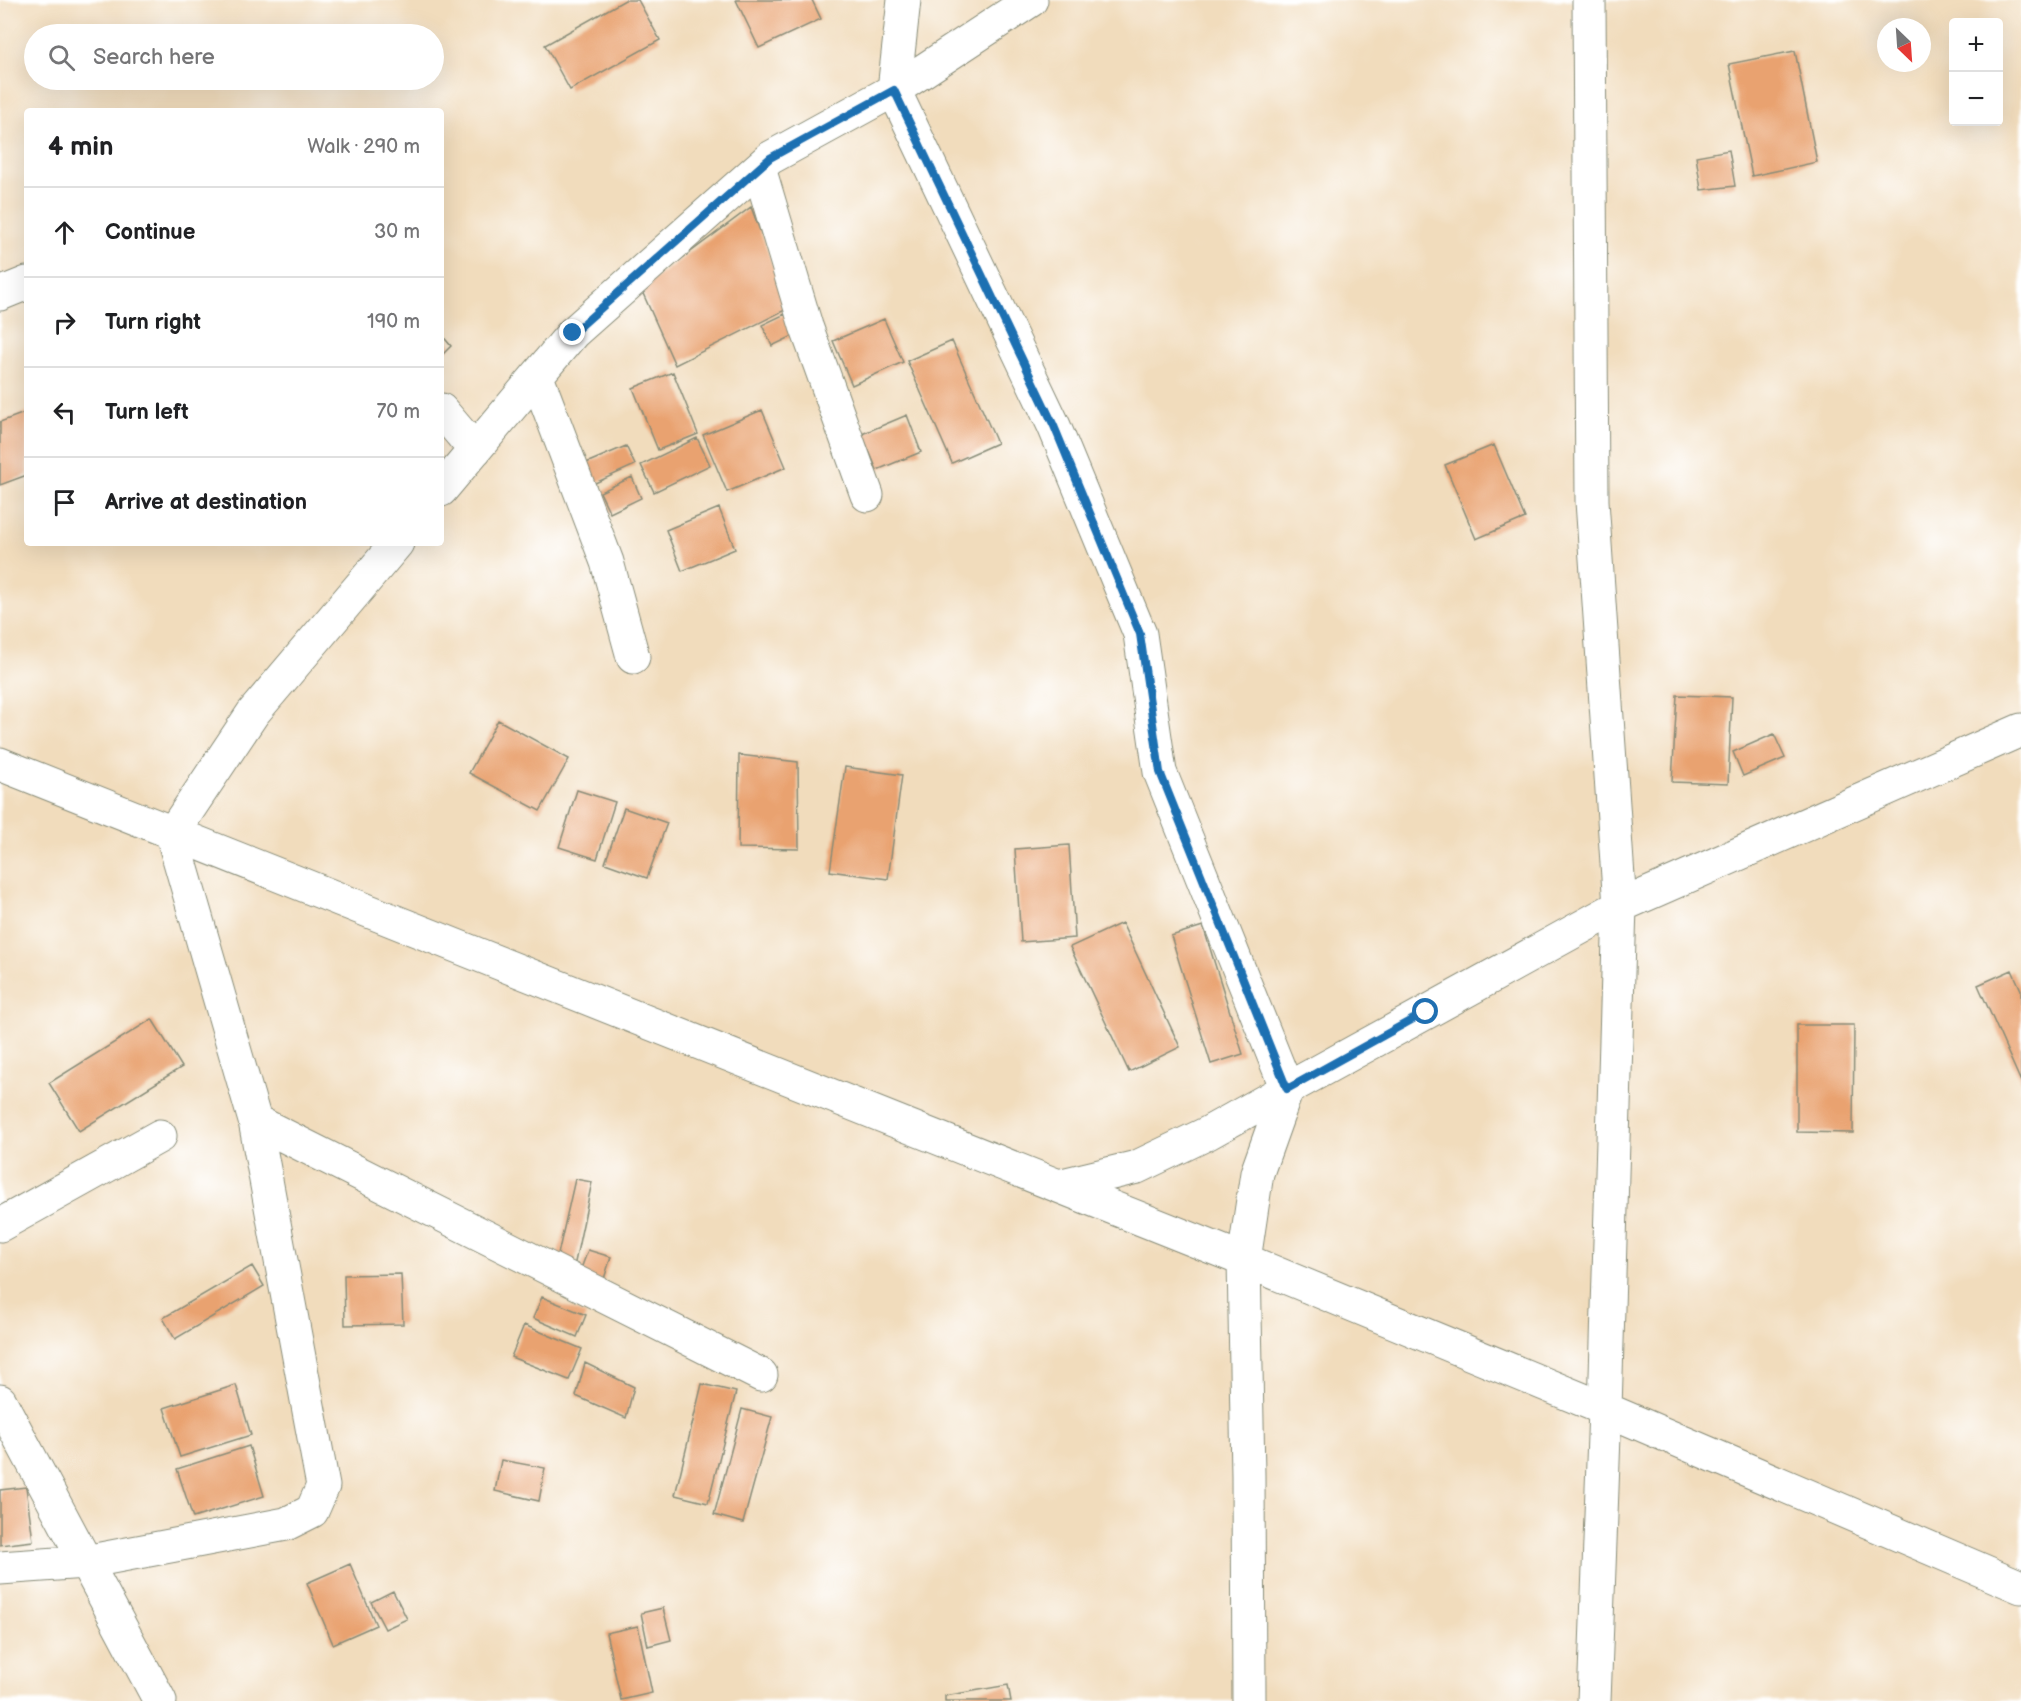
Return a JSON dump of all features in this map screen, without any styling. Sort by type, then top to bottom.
[{"type":"street","points":[[904,0],[894,90],[1054,426],[1140,634],[1160,772],[1287,1089],[1257,1173],[1244,1260],[1249,1701]]},
{"type":"street","points":[[444,486],[573,333],[770,158],[894,90],[1030,0]]},
{"type":"street","points":[[1589,0],[1592,501],[1620,906],[1594,1701]]},
{"type":"street","points":[[759,168],[806,326],[867,495]]},
{"type":"street","points":[[0,294],[24,284]]},
{"type":"street","points":[[537,377],[607,562],[633,657]]},
{"type":"street","points":[[444,414],[475,450]]},
{"type":"street","points":[[0,1568],[85,1562],[286,1524],[312,1511],[323,1486],[255,1121],[172,834],[253,713],[394,546]]},
{"type":"street","points":[[1058,1186],[1137,1167],[1208,1133],[1620,906],[2021,730]]},
{"type":"street","points":[[0,764],[1244,1260],[1605,1409],[2021,1587]]},
{"type":"street","points":[[255,1121],[761,1375]]},
{"type":"street","points":[[0,1225],[160,1136]]},
{"type":"street","points":[[0,1401],[160,1701]]},
{"type":"building","points":[[625,0],[638,0],[660,40],[570,90],[545,45]]},
{"type":"building","points":[[736,0],[812,0],[821,19],[759,48]]},
{"type":"building","points":[[1795,51],[1817,162],[1752,176],[1729,64]]},
{"type":"building","points":[[1729,150],[1735,186],[1701,190],[1696,156]]},
{"type":"building","points":[[751,207],[789,308],[675,365],[641,289]]},
{"type":"building","points":[[785,314],[795,335],[772,346],[762,325]]},
{"type":"building","points":[[884,319],[903,362],[852,385],[833,341]]},
{"type":"building","points":[[444,338],[451,346],[444,353]]},
{"type":"building","points":[[952,341],[997,443],[952,463],[907,361]]},
{"type":"building","points":[[673,372],[698,434],[658,450],[633,388]]},
{"type":"building","points":[[762,410],[786,467],[727,492],[703,435]]},
{"type":"building","points":[[24,413],[24,476],[0,485],[0,422]]},
{"type":"building","points":[[907,415],[921,452],[877,470],[862,434]]},
{"type":"building","points":[[697,438],[710,465],[654,492],[641,465]]},
{"type":"building","points":[[1494,445],[1525,518],[1476,539],[1445,465]]},
{"type":"building","points":[[626,446],[635,465],[593,484],[584,464]]},
{"type":"building","points":[[632,477],[641,498],[610,513],[600,492]]},
{"type":"building","points":[[719,508],[735,549],[682,571],[666,530]]},
{"type":"building","points":[[1677,695],[1732,697],[1728,784],[1672,782]]},
{"type":"building","points":[[498,720],[569,759],[540,811],[469,773]]},
{"type":"building","points":[[1774,734],[1785,758],[1743,776],[1733,752]]},
{"type":"building","points":[[739,755],[798,762],[799,849],[738,848]]},
{"type":"building","points":[[845,767],[902,775],[888,879],[830,871]]},
{"type":"building","points":[[577,790],[615,802],[597,859],[559,847]]},
{"type":"building","points":[[624,808],[667,823],[647,878],[605,863]]},
{"type":"building","points":[[1069,845],[1075,938],[1021,942],[1015,849]]},
{"type":"building","points":[[1122,923],[1180,1047],[1129,1072],[1070,947]]},
{"type":"building","points":[[1203,926],[1243,1054],[1211,1064],[1171,936]]},
{"type":"building","points":[[2012,970],[2021,990],[2021,1082],[1978,985]]},
{"type":"building","points":[[152,1019],[182,1067],[79,1131],[49,1083]]},
{"type":"building","points":[[1797,1025],[1854,1025],[1853,1133],[1797,1132]]},
{"type":"building","points":[[575,1179],[592,1182],[574,1267],[556,1263]]},
{"type":"building","points":[[588,1250],[611,1257],[603,1282],[579,1274]]},
{"type":"building","points":[[252,1266],[264,1286],[175,1339],[163,1318]]},
{"type":"building","points":[[401,1274],[403,1324],[345,1325],[344,1275]]},
{"type":"building","points":[[542,1297],[586,1315],[577,1337],[533,1318]]},
{"type":"building","points":[[524,1325],[582,1349],[569,1380],[511,1357]]},
{"type":"building","points":[[585,1363],[634,1387],[626,1418],[576,1396]]},
{"type":"building","points":[[702,1384],[736,1392],[708,1503],[675,1495]]},
{"type":"building","points":[[236,1385],[251,1435],[180,1457],[164,1408]]},
{"type":"building","points":[[742,1409],[772,1417],[743,1523],[714,1515]]},
{"type":"building","points":[[249,1446],[264,1496],[193,1518],[177,1469]]},
{"type":"building","points":[[501,1460],[545,1468],[539,1501],[495,1491]]},
{"type":"building","points":[[26,1487],[33,1541],[0,1545],[0,1490]]},
{"type":"building","points":[[350,1564],[376,1625],[333,1644],[307,1583]]},
{"type":"building","points":[[393,1591],[407,1619],[385,1629],[371,1602]]},
{"type":"building","points":[[663,1608],[671,1640],[648,1646],[641,1613]]},
{"type":"building","points":[[638,1626],[652,1693],[621,1700],[606,1633]]},
{"type":"building","points":[[1008,1685],[1011,1701],[945,1701],[945,1696]]},
{"type":"route","points":[[573,333],[770,158],[894,90],[1054,426],[1140,634],[1160,772],[1287,1089],[1426,1012]]}]
